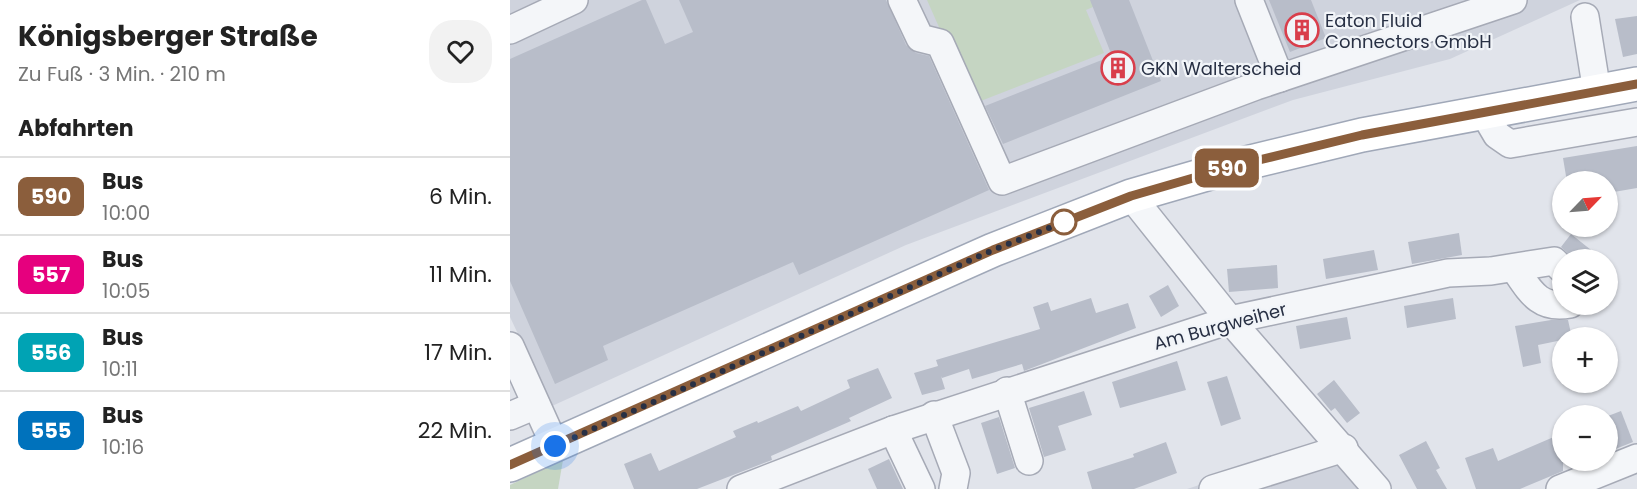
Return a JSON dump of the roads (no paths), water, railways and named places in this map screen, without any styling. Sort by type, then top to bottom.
[{"type":"main road","points":[[510,465],[993,250],[1131,196],[1323,144],[1637,84]]},
{"type":"street","points":[[510,30],[574,0]]},
{"type":"street","points":[[902,0],[920,38],[940,43],[1002,181],[1280,78],[1513,0]]},
{"type":"street","points":[[1249,0],[1280,78]]},
{"type":"street","points":[[1585,17],[1597,92]]},
{"type":"street","points":[[1484,113],[1497,135],[1510,144],[1637,122]]},
{"type":"street","points":[[1131,196],[1230,320],[1344,448],[1377,489]]},
{"type":"street","name":"Am Burgweiher","points":[[741,489],[934,415],[1230,320],[1448,273],[1514,268],[1552,261]]},
{"type":"street","points":[[1514,268],[1534,296],[1552,306]]},
{"type":"street","points":[[510,346],[555,446]]},
{"type":"street","points":[[1007,391],[1029,460]]},
{"type":"street","points":[[510,416],[536,405]]},
{"type":"street","points":[[934,415],[956,473],[953,489]]},
{"type":"street","points":[[892,430],[921,489]]},
{"type":"street","points":[[1213,489],[1344,448]]},
{"type":"street","points":[[1560,489],[1637,458]]},
{"type":"place","name":"Eaton Fluid Connectors GmbH","points":[[1302,30]]},
{"type":"place","name":"GKN Walterscheid","points":[[1118,68]]}]
